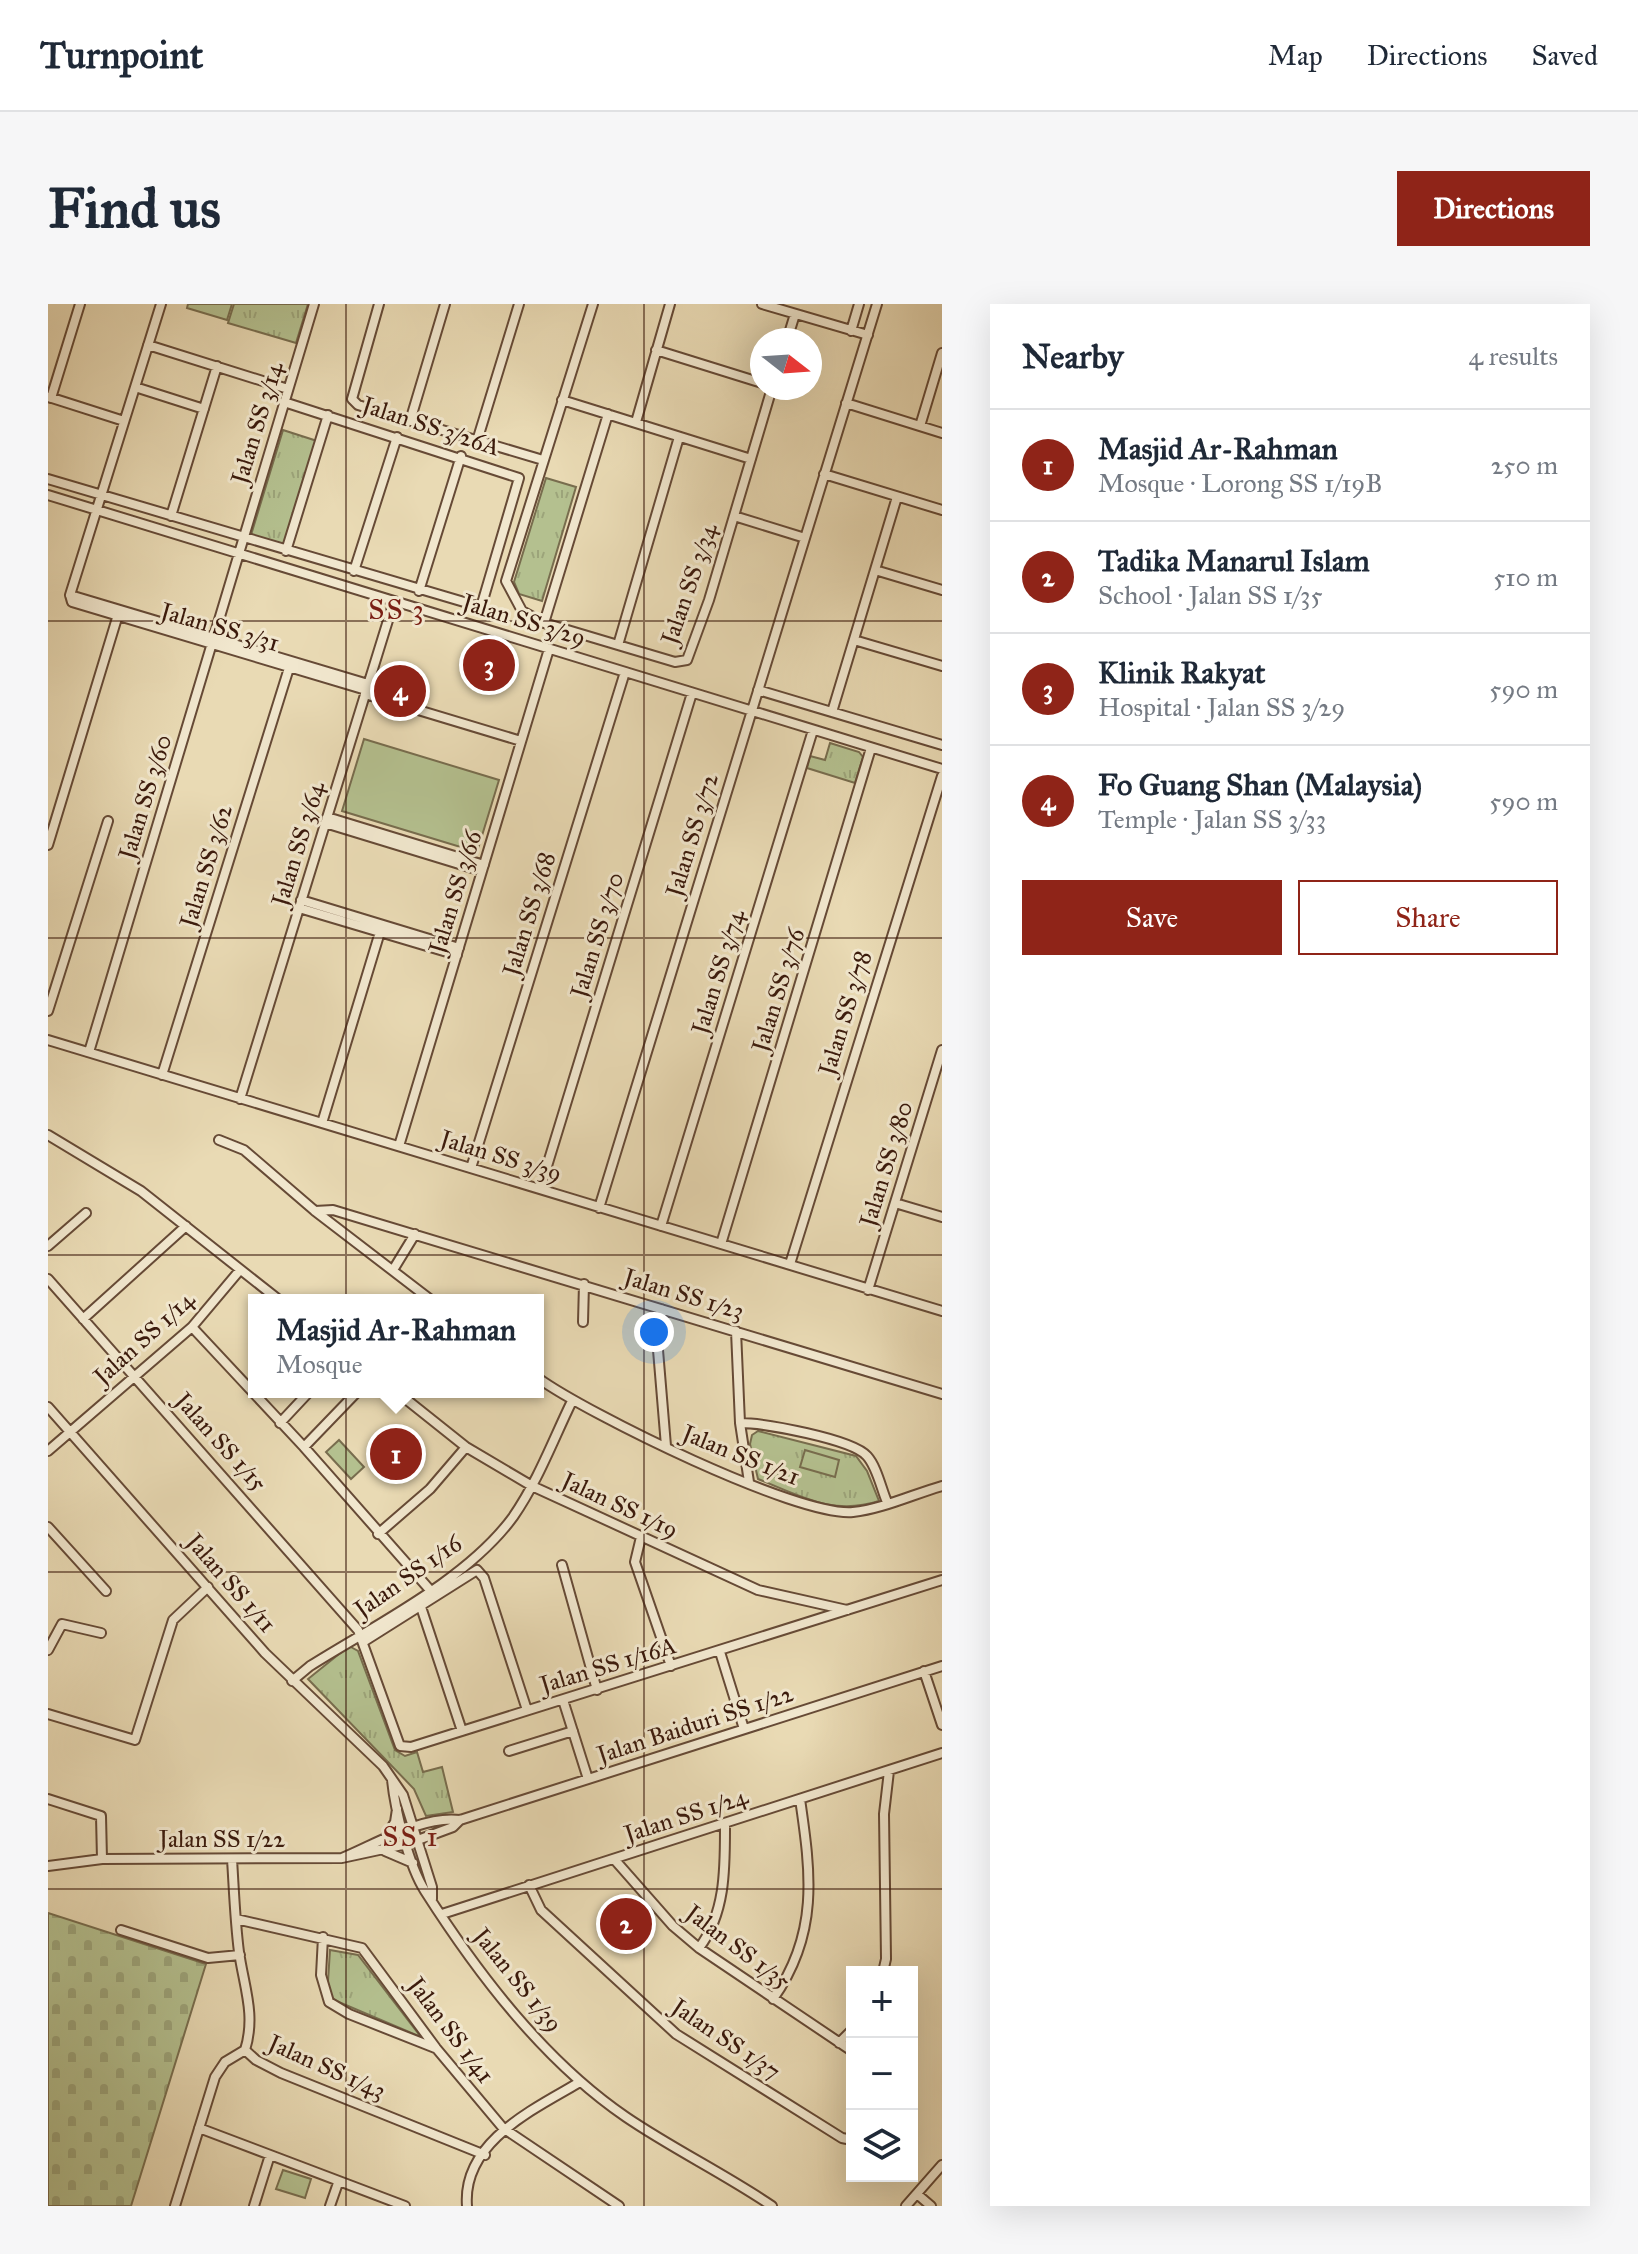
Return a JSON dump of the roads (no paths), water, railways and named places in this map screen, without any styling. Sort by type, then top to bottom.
[{"type":"street","points":[[80,304],[50,398],[124,421]]},
{"type":"street","points":[[70,595],[161,304]]},
{"type":"street","name":"Jalan SS 3/14","points":[[238,553],[314,304]]},
{"type":"street","points":[[379,304],[351,391],[352,399],[358,405],[543,460],[593,304]]},
{"type":"street","points":[[410,421],[445,304]]},
{"type":"street","points":[[477,441],[519,304]]},
{"type":"street","points":[[636,422],[670,304]]},
{"type":"street","points":[[762,304],[868,335]]},
{"type":"street","points":[[851,331],[859,304]]},
{"type":"street","name":"Jalan SS 3/72","points":[[599,1208],[877,304]]},
{"type":"street","points":[[791,328],[795,314]]},
{"type":"street","points":[[148,345],[288,389]]},
{"type":"street","points":[[656,350],[750,379]]},
{"type":"street","points":[[920,426],[942,353]]},
{"type":"street","points":[[171,516],[217,366]]},
{"type":"street","points":[[135,387],[204,409]]},
{"type":"street","points":[[562,400],[751,459]]},
{"type":"street","name":"Jalan SS 3/34","points":[[543,460],[506,581],[513,598],[522,611],[544,623],[675,662],[691,656],[768,400]]},
{"type":"street","name":"Jalan SS 3/26A","points":[[48,479],[481,607],[485,602],[519,478],[461,456],[284,402]]},
{"type":"street","points":[[846,403],[942,433]]},
{"type":"street","points":[[544,623],[608,414]]},
{"type":"street","points":[[286,551],[328,415]]},
{"type":"street","points":[[354,571],[397,437]]},
{"type":"street","points":[[618,645],[679,437]]},
{"type":"street","points":[[419,591],[461,456]]},
{"type":"street","points":[[824,474],[942,510]]},
{"type":"street","points":[[832,712],[897,497]]},
{"type":"street","name":"Jalan SS 3/29","points":[[49,498],[97,510],[942,769]]},
{"type":"street","points":[[734,516],[805,538]]},
{"type":"street","name":"Jalan SS 3/60","points":[[89,1052],[214,642],[238,553]]},
{"type":"street","points":[[875,570],[942,590]]},
{"type":"street","name":"Jalan SS 3/31","points":[[70,595],[74,605],[214,642],[366,690]]},
{"type":"street","name":"Jalan SS 3/31","points":[[70,595],[366,690]]},
{"type":"street","name":"Jalan SS 3/64","points":[[240,1099],[394,601]]},
{"type":"street","points":[[48,845],[117,618]]},
{"type":"street","points":[[854,640],[942,666]]},
{"type":"street","name":"Jalan SS 3/66","points":[[399,1146],[549,649]]},
{"type":"street","name":"Jalan SS 3/62","points":[[162,1075],[289,668]]},
{"type":"street","name":"Jalan SS 3/68","points":[[471,1168],[625,672]]},
{"type":"street","points":[[366,690],[521,741]]},
{"type":"street","points":[[758,690],[942,745]]},
{"type":"street","name":"Jalan SS 3/70","points":[[540,1189],[692,693]]},
{"type":"street","name":"Jalan SS 3/74","points":[[661,1226],[813,730]]},
{"type":"street","name":"Jalan SS 3/76","points":[[721,1244],[871,748]]},
{"type":"street","name":"Jalan SS 3/78","points":[[790,1264],[878,972],[942,776]]},
{"type":"street","points":[[326,820],[483,868]]},
{"type":"street","points":[[48,1011],[108,821]]},
{"type":"street","points":[[300,904],[380,932],[458,952]]},
{"type":"street","points":[[300,904],[458,952]]},
{"type":"street","points":[[322,1123],[380,932]]},
{"type":"street","name":"Jalan SS 3/39","points":[[48,1040],[942,1311]]},
{"type":"street","name":"Jalan SS 3/80","points":[[868,1290],[942,1050]]},
{"type":"street","points":[[48,1135],[141,1191],[271,1294]]},
{"type":"street","points":[[219,1140],[244,1150],[315,1211],[423,1294]]},
{"type":"street","points":[[895,1203],[942,1217]]},
{"type":"street","name":"Jalan SS 1/23","points":[[315,1211],[333,1210],[942,1394]]},
{"type":"street","points":[[48,1246],[86,1213]]},
{"type":"street","points":[[83,1319],[186,1226]]},
{"type":"street","points":[[393,1270],[415,1234]]},
{"type":"street","name":"Jalan SS 1/14","points":[[48,1451],[192,1327],[240,1270]]},
{"type":"street","name":"Jalan SS 1/15","points":[[48,1279],[362,1638]]},
{"type":"street","points":[[583,1322],[584,1284]]},
{"type":"street","points":[[661,1309],[658,1350],[666,1446]]},
{"type":"street","points":[[192,1327],[248,1388]]},
{"type":"street","points":[[736,1331],[740,1423],[749,1482]]},
{"type":"street","name":"Jalan SS 1/21","points":[[544,1382],[572,1401],[666,1446],[749,1482],[838,1511],[853,1512],[942,1486]]},
{"type":"street","points":[[257,1398],[430,1590]]},
{"type":"street","points":[[280,1423],[303,1398]]},
{"type":"street","points":[[304,1447],[351,1398]]},
{"type":"street","name":"Jalan SS 1/19","points":[[405,1398],[466,1447],[532,1486],[758,1590],[847,1610]]},
{"type":"street","name":"Jalan SS 1/16","points":[[292,1681],[362,1638],[430,1590],[494,1537],[511,1519],[532,1486],[572,1401]]},
{"type":"street","name":"Jalan SS 1/11","points":[[48,1407],[292,1681],[391,1778],[418,1840]]},
{"type":"street","points":[[740,1423],[780,1425],[859,1450],[872,1463],[887,1502]]},
{"type":"street","points":[[378,1534],[430,1489],[466,1447]]},
{"type":"street","points":[[48,1527],[106,1591]]},
{"type":"street","points":[[641,1537],[635,1562],[671,1666]]},
{"type":"street","points":[[562,1565],[597,1690]]},
{"type":"street","name":"Jalan SS 1/16","points":[[362,1638],[421,1607],[477,1570],[484,1578],[527,1710]]},
{"type":"street","name":"Jalan SS 1/16A","points":[[362,1638],[400,1746],[411,1747],[942,1580]]},
{"type":"street","points":[[48,1714],[135,1740],[173,1620],[208,1587]]},
{"type":"street","points":[[421,1607],[462,1731]]},
{"type":"street","points":[[48,1650],[62,1624],[101,1633]]},
{"type":"street","points":[[720,1652],[744,1729]]},
{"type":"street","name":"Jalan Baiduri SS 1/22","points":[[460,1820],[942,1666]]},
{"type":"street","points":[[924,1671],[942,1725]]},
{"type":"street","points":[[563,1700],[588,1779]]},
{"type":"street","points":[[509,1751],[573,1731]]},
{"type":"street","name":"Jalan SS 1/24","points":[[442,1914],[942,1753]]},
{"type":"street","points":[[884,1966],[884,1814],[889,1771]]},
{"type":"street","points":[[48,1799],[101,1816],[102,1859]]},
{"type":"street","points":[[773,1999],[792,1972],[806,1923],[808,1881],[800,1799]]},
{"type":"street","points":[[432,1823],[421,1820],[401,1803],[384,1846],[418,1862],[433,1835]]},
{"type":"street","name":"Jalan SS 1/11","points":[[401,1803],[407,1844]]},
{"type":"street","name":"Jalan SS 1/22","points":[[384,1846],[415,1828],[460,1820]]},
{"type":"street","name":"Jalan SS 1/22","points":[[48,1866],[102,1859],[342,1858],[384,1846],[407,1844],[453,1827],[460,1820]]},
{"type":"street","points":[[699,1948],[713,1930],[718,1913],[725,1824]]},
{"type":"street","name":"Jalan SS 1/39","points":[[418,1840],[418,1862]]},
{"type":"street","name":"Jalan SS 1/39","points":[[407,1844],[432,1887],[432,1899],[442,1914],[527,2028],[580,2082],[627,2118],[772,2206]]},
{"type":"street","name":"Jalan SS 1/43","points":[[232,1859],[240,1955],[252,2013],[252,2029],[245,2050],[256,2060],[281,2073],[485,2155]]},
{"type":"street","name":"Jalan SS 1/35","points":[[614,1859],[673,1926],[699,1948],[846,2047]]},
{"type":"street","name":"Jalan SS 1/37","points":[[529,1885],[541,1910],[676,2034],[846,2138]]},
{"type":"street","name":"Jalan SS 1/41","points":[[236,1919],[352,1943],[369,1955],[436,2048],[503,2128],[619,2206]]},
{"type":"street","points":[[121,1930],[208,1958],[240,1955]]},
{"type":"street","points":[[323,1937],[321,1975],[329,2002],[349,2014],[436,2048]]},
{"type":"street","points":[[839,2043],[846,2036]]},
{"type":"street","points":[[175,2206],[215,2077],[225,2062],[245,2050]]},
{"type":"street","points":[[467,2206],[467,2186],[503,2128],[580,2082]]},
{"type":"street","points":[[199,2128],[405,2206]]},
{"type":"street","points":[[254,2206],[270,2155]]},
{"type":"street","points":[[906,2206],[942,2165]]},
{"type":"street","points":[[330,2206],[338,2183]]},
{"type":"street","points":[[917,2194],[931,2206]]},
{"type":"place","name":"Klinik Rakyat","points":[[489,665]]},
{"type":"place","name":"Fo Guang Shan (Malaysia)","points":[[400,691]]},
{"type":"place","name":"Masjid Ar-Rahman","points":[[396,1454]]},
{"type":"place","name":"Tadika Manarul Islam","points":[[626,1924]]},
{"type":"district","name":"SS 3","points":[[397,609]]},
{"type":"district","name":"SS 1","points":[[411,1836]]}]
